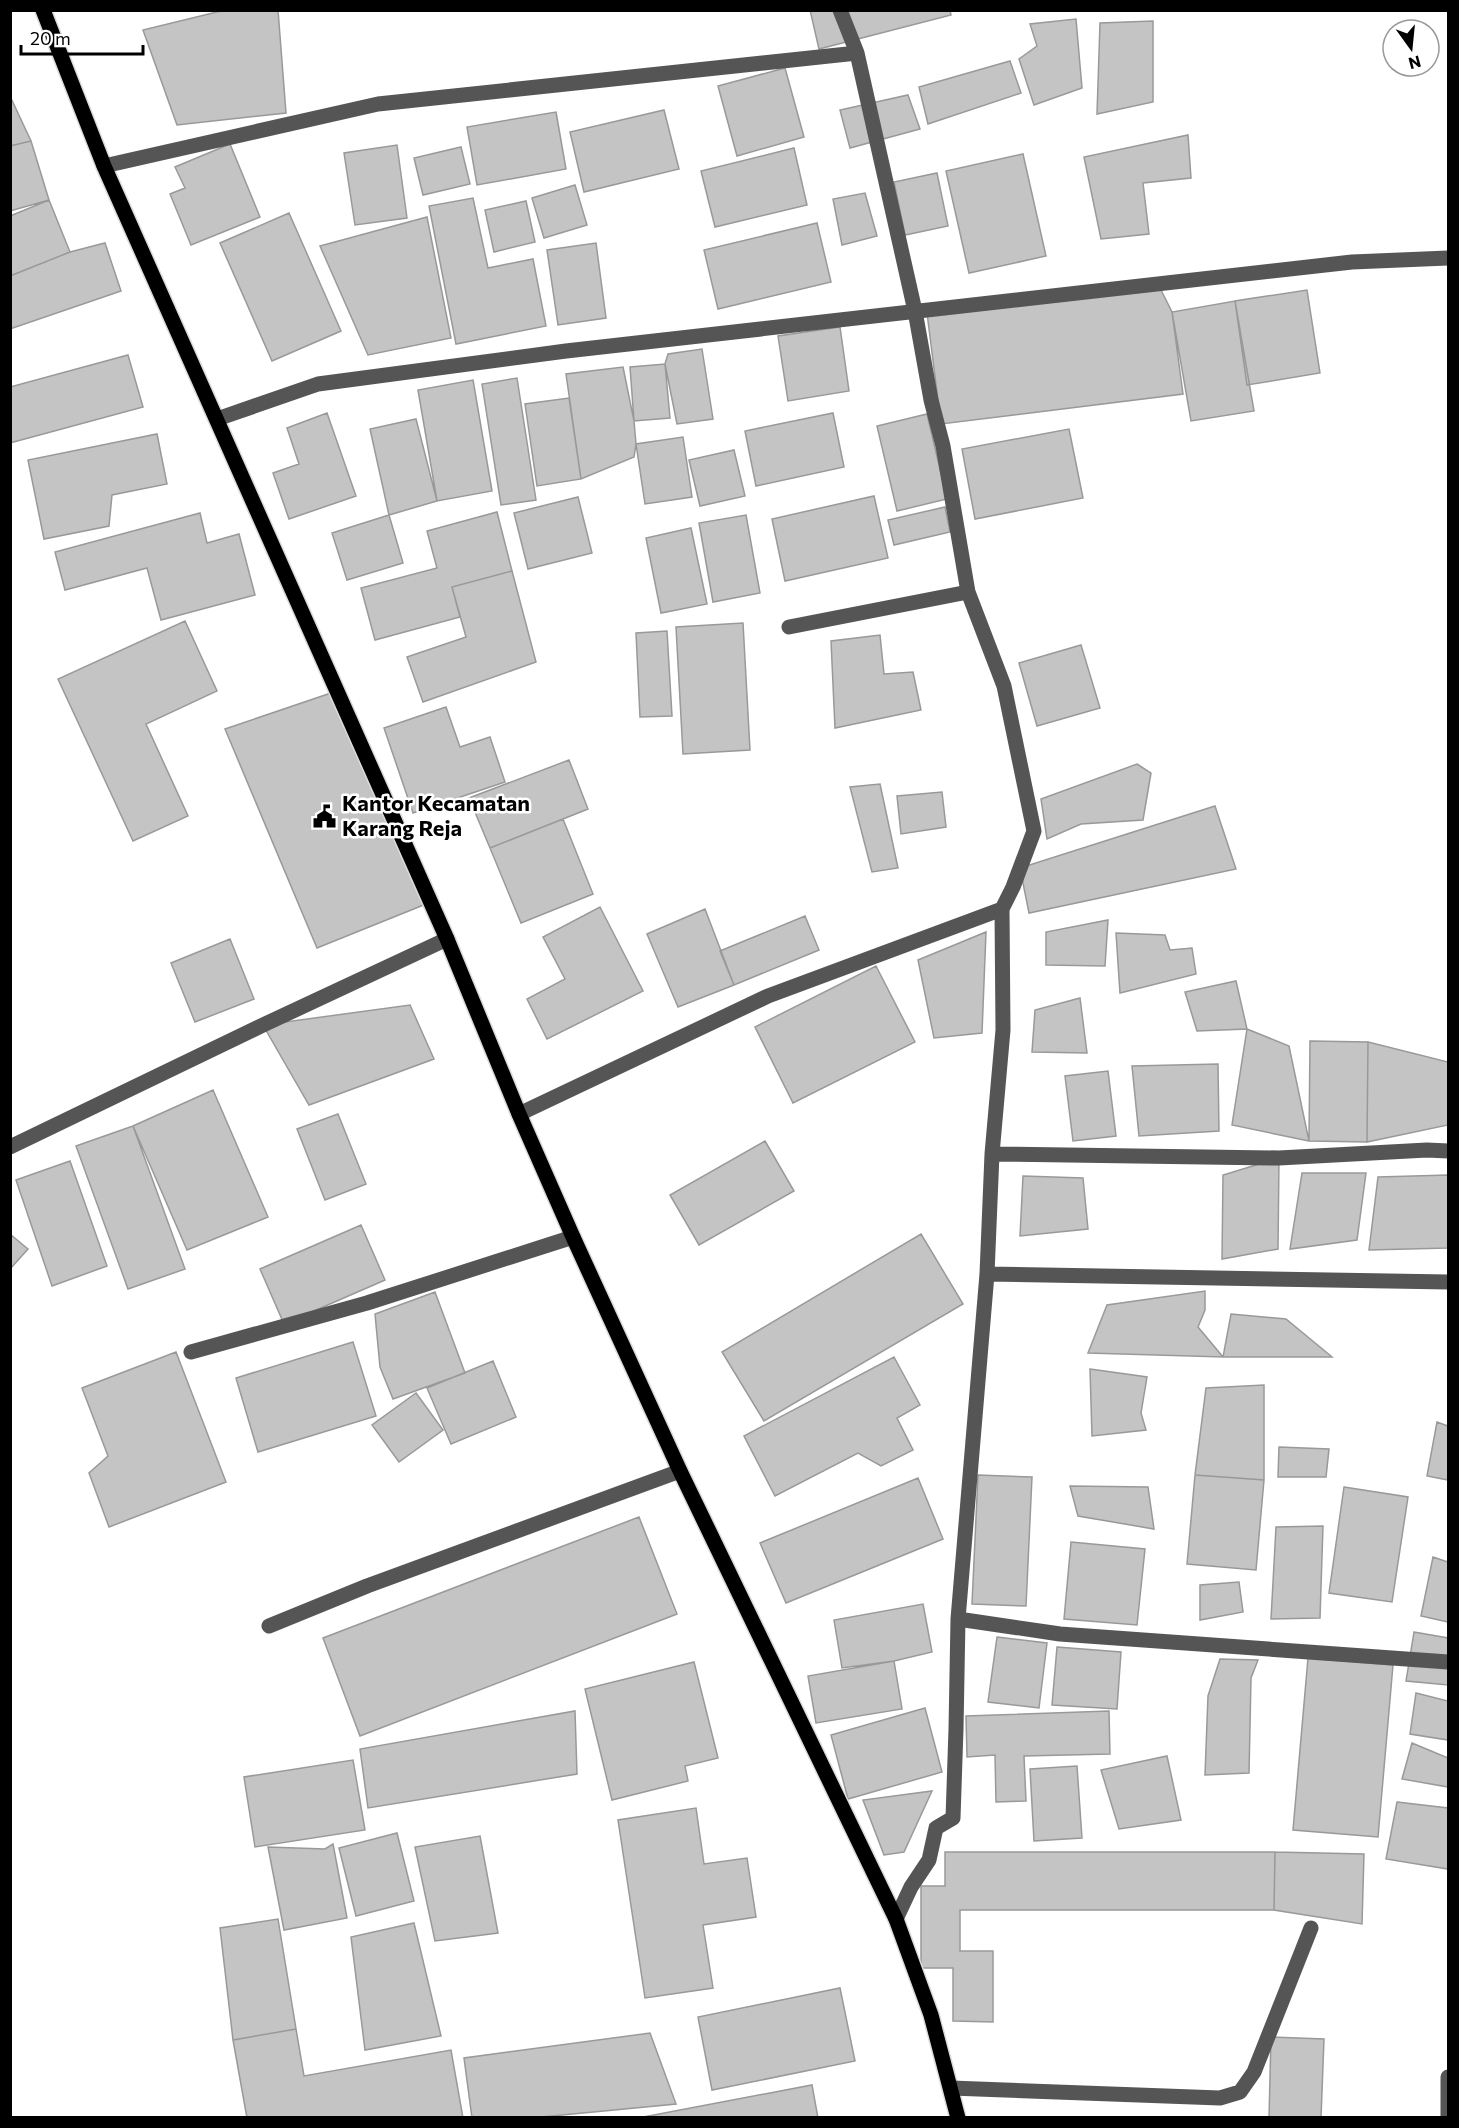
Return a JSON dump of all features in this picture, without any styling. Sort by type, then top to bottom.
[{"type":"main road","points":[[43,10],[104,166],[447,939],[519,1114],[573,1237],[680,1471],[896,1919],[931,2015],[958,2118]]},
{"type":"street","points":[[840,10],[857,53],[915,311],[931,400],[944,446],[968,591],[1004,686],[1034,831],[1013,887],[1002,909],[1003,1030],[992,1154],[987,1274],[958,1619],[953,1818],[936,1828],[928,1860],[911,1887],[896,1919]]},
{"type":"street","points":[[104,166],[378,104],[857,53]]},
{"type":"street","points":[[217,419],[318,384],[566,351],[1352,262],[1449,258]]},
{"type":"street","points":[[789,627],[968,591]]},
{"type":"street","points":[[519,1114],[768,996],[1002,909]]},
{"type":"street","points":[[10,1147],[447,939]]},
{"type":"street","points":[[992,1154],[1279,1158],[1427,1150],[1449,1151]]},
{"type":"street","points":[[191,1352],[367,1303],[573,1237]]},
{"type":"street","points":[[987,1274],[1449,1282]]},
{"type":"street","points":[[269,1626],[428,1563],[680,1471]]},
{"type":"street","points":[[958,1619],[1060,1634],[1449,1662]]},
{"type":"street","points":[[951,2088],[1220,2098],[1240,2092],[1254,2072],[1311,1928]]},
{"type":"street","points":[[1448,2118],[1449,2077]]},
{"type":"building","points":[[225,10],[278,10],[286,113],[177,125],[143,30]]},
{"type":"building","points":[[810,10],[950,10],[951,15],[819,49]]},
{"type":"building","points":[[1076,19],[1082,88],[1034,105],[1019,59],[1037,46],[1030,24]]},
{"type":"building","points":[[1153,21],[1153,102],[1097,114],[1100,23]]},
{"type":"building","points":[[1010,61],[1021,93],[928,124],[919,87]]},
{"type":"building","points":[[785,68],[804,137],[737,156],[718,86]]},
{"type":"building","points":[[908,95],[920,129],[850,148],[840,110]]},
{"type":"building","points":[[10,96],[31,141],[10,146]]},
{"type":"building","points":[[664,110],[679,169],[584,192],[570,132]]},
{"type":"building","points":[[556,112],[566,169],[477,185],[467,127]]},
{"type":"building","points":[[1188,135],[1191,178],[1143,183],[1149,234],[1101,239],[1084,157]]},
{"type":"building","points":[[31,141],[49,200],[10,211],[10,146]]},
{"type":"building","points":[[230,144],[260,217],[191,245],[170,194],[185,188],[175,167]]},
{"type":"building","points":[[397,145],[407,218],[355,225],[344,153]]},
{"type":"building","points":[[461,147],[470,184],[423,195],[414,158]]},
{"type":"building","points":[[794,148],[807,205],[715,227],[701,171]]},
{"type":"building","points":[[1023,154],[1046,256],[969,273],[946,171]]},
{"type":"building","points":[[937,173],[948,226],[905,235],[894,182]]},
{"type":"building","points":[[575,185],[587,225],[544,238],[532,198]]},
{"type":"building","points":[[865,193],[877,236],[842,245],[833,199]]},
{"type":"building","points":[[473,198],[488,268],[533,259],[546,326],[456,344],[429,206]]},
{"type":"building","points":[[49,200],[70,252],[10,276],[10,216]]},
{"type":"building","points":[[526,201],[535,242],[494,252],[485,210]]},
{"type":"building","points":[[289,213],[341,331],[272,361],[220,243]]},
{"type":"building","points":[[427,217],[451,338],[368,355],[320,246]]},
{"type":"building","points":[[817,223],[831,282],[718,309],[704,250]]},
{"type":"building","points":[[105,243],[121,291],[10,329],[10,276],[70,252]]},
{"type":"building","points":[[596,243],[606,318],[558,325],[547,250]]},
{"type":"building","points":[[1158,284],[1172,312],[1183,394],[941,424],[927,313]]},
{"type":"building","points":[[1307,290],[1320,373],[1247,385],[1235,301]]},
{"type":"building","points":[[1235,301],[1254,411],[1191,421],[1172,312]]},
{"type":"building","points":[[840,327],[849,391],[788,401],[778,336]]},
{"type":"building","points":[[702,349],[713,419],[677,424],[665,364],[668,354]]},
{"type":"building","points":[[128,355],[143,407],[10,443],[10,387]]},
{"type":"building","points":[[665,364],[670,418],[634,421],[630,367]]},
{"type":"building","points":[[623,367],[634,421],[636,444],[634,457],[581,479],[566,374]]},
{"type":"building","points":[[517,378],[536,500],[501,505],[482,384]]},
{"type":"building","points":[[473,380],[492,491],[437,501],[418,390]]},
{"type":"building","points":[[569,398],[581,479],[537,486],[525,404]]},
{"type":"building","points":[[327,413],[356,496],[289,519],[273,473],[299,464],[287,428]]},
{"type":"building","points":[[833,413],[844,467],[756,486],[745,431]]},
{"type":"building","points":[[927,414],[947,499],[897,511],[877,426]]},
{"type":"building","points":[[416,419],[437,501],[389,515],[370,429]]},
{"type":"building","points":[[1069,429],[1083,498],[975,519],[962,449]]},
{"type":"building","points":[[157,434],[167,484],[112,495],[109,526],[44,539],[28,460]]},
{"type":"building","points":[[683,437],[692,497],[645,504],[636,444]]},
{"type":"building","points":[[734,450],[745,496],[700,506],[689,460]]},
{"type":"building","points":[[874,496],[888,558],[785,581],[772,519]]},
{"type":"building","points":[[578,497],[592,553],[528,569],[514,513]]},
{"type":"building","points":[[945,507],[950,532],[894,545],[888,520]]},
{"type":"building","points":[[497,512],[512,571],[452,587],[460,617],[375,640],[361,588],[437,568],[427,531]]},
{"type":"building","points":[[200,513],[207,543],[239,534],[255,595],[161,620],[147,568],[65,590],[55,552]]},
{"type":"building","points":[[389,515],[403,563],[347,580],[332,533]]},
{"type":"building","points":[[746,515],[760,593],[713,602],[699,523]]},
{"type":"building","points":[[691,528],[707,604],[661,613],[646,538]]},
{"type":"building","points":[[512,571],[536,662],[423,702],[407,657],[466,637],[452,587]]},
{"type":"building","points":[[185,621],[217,691],[146,724],[188,816],[133,841],[58,679]]},
{"type":"building","points":[[743,623],[750,750],[683,754],[676,627]]},
{"type":"building","points":[[667,631],[672,716],[640,717],[636,633]]},
{"type":"building","points":[[880,635],[884,674],[913,672],[921,710],[835,728],[831,641]]},
{"type":"building","points":[[1081,645],[1100,708],[1037,726],[1019,663]]},
{"type":"building","name":"Kantor Kecamatan Karang Reja","points":[[331,693],[426,904],[317,948],[225,729]]},
{"type":"building","points":[[446,707],[460,747],[490,737],[505,782],[413,813],[384,728]]},
{"type":"building","points":[[569,760],[588,809],[490,848],[469,798]]},
{"type":"building","points":[[1137,764],[1151,773],[1143,820],[1081,824],[1047,839],[1041,799]]},
{"type":"building","points":[[880,784],[898,868],[872,872],[850,787]]},
{"type":"building","points":[[942,792],[946,827],[901,834],[897,796]]},
{"type":"building","points":[[1215,806],[1236,869],[1029,913],[1020,868]]},
{"type":"building","points":[[563,819],[593,894],[521,923],[490,848]]},
{"type":"building","points":[[600,907],[643,991],[547,1039],[527,999],[565,979],[543,937]]},
{"type":"building","points":[[705,909],[734,985],[678,1007],[647,934]]},
{"type":"building","points":[[805,916],[819,950],[734,985],[720,951]]},
{"type":"building","points":[[1108,920],[1105,966],[1046,965],[1046,932]]},
{"type":"building","points":[[986,932],[982,1033],[934,1038],[918,960]]},
{"type":"building","points":[[1116,933],[1165,935],[1170,950],[1192,948],[1196,974],[1120,993]]},
{"type":"building","points":[[230,939],[254,999],[195,1022],[171,963]]},
{"type":"building","points":[[876,966],[915,1042],[793,1103],[755,1027]]},
{"type":"building","points":[[1236,981],[1247,1029],[1197,1031],[1185,992]]},
{"type":"building","points":[[1080,998],[1087,1053],[1032,1052],[1035,1010]]},
{"type":"building","points":[[410,1005],[434,1059],[309,1105],[263,1025]]},
{"type":"building","points":[[1247,1029],[1289,1046],[1309,1141],[1232,1125]]},
{"type":"building","points":[[1310,1041],[1368,1042],[1367,1142],[1309,1141]]},
{"type":"building","points":[[1368,1042],[1448,1062],[1448,1125],[1367,1142]]},
{"type":"building","points":[[1218,1064],[1219,1131],[1139,1136],[1132,1066]]},
{"type":"building","points":[[1108,1071],[1116,1136],[1073,1141],[1065,1076]]},
{"type":"building","points":[[213,1090],[268,1217],[187,1250],[133,1126]]},
{"type":"building","points":[[338,1114],[366,1184],[325,1200],[297,1129]]},
{"type":"building","points":[[133,1126],[185,1269],[128,1289],[76,1146]]},
{"type":"building","points":[[765,1141],[794,1191],[699,1245],[670,1195]]},
{"type":"building","points":[[1279,1158],[1278,1249],[1222,1259],[1223,1175]]},
{"type":"building","points":[[70,1161],[107,1266],[52,1286],[16,1180]]},
{"type":"building","points":[[1302,1173],[1366,1173],[1357,1240],[1290,1249]]},
{"type":"building","points":[[1448,1175],[1448,1248],[1369,1250],[1378,1177]]},
{"type":"building","points":[[1023,1176],[1083,1178],[1088,1229],[1020,1236]]},
{"type":"building","points":[[361,1225],[385,1280],[284,1324],[260,1269]]},
{"type":"building","points":[[10,1234],[28,1249],[10,1269]]},
{"type":"building","points":[[921,1234],[963,1304],[764,1421],[722,1352]]},
{"type":"building","points":[[1205,1291],[1205,1310],[1198,1327],[1223,1357],[1088,1353],[1107,1305]]},
{"type":"building","points":[[435,1292],[465,1373],[393,1399],[380,1367],[375,1314]]},
{"type":"building","points":[[1231,1314],[1286,1319],[1332,1357],[1223,1357]]},
{"type":"building","points":[[353,1342],[376,1416],[258,1452],[236,1378]]},
{"type":"building","points":[[176,1352],[226,1482],[109,1527],[89,1473],[108,1456],[82,1388]]},
{"type":"building","points":[[894,1357],[920,1405],[897,1418],[913,1450],[881,1466],[858,1453],[775,1496],[744,1436]]},
{"type":"building","points":[[493,1361],[516,1417],[451,1444],[427,1388]]},
{"type":"building","points":[[1090,1369],[1147,1377],[1141,1413],[1146,1430],[1092,1436]]},
{"type":"building","points":[[1264,1385],[1264,1480],[1195,1475],[1206,1388]]},
{"type":"building","points":[[416,1393],[443,1430],[399,1462],[372,1425]]},
{"type":"building","points":[[1437,1422],[1448,1426],[1448,1480],[1427,1476]]},
{"type":"building","points":[[1279,1447],[1329,1449],[1326,1477],[1278,1477]]},
{"type":"building","points":[[978,1475],[1032,1477],[1026,1606],[972,1604]]},
{"type":"building","points":[[1195,1475],[1264,1480],[1256,1570],[1187,1564]]},
{"type":"building","points":[[918,1478],[943,1539],[786,1603],[760,1543]]},
{"type":"building","points":[[1070,1486],[1148,1487],[1154,1529],[1078,1516]]},
{"type":"building","points":[[1344,1487],[1408,1497],[1392,1602],[1329,1593]]},
{"type":"building","points":[[639,1517],[677,1614],[360,1736],[323,1638]]},
{"type":"building","points":[[1323,1526],[1320,1618],[1271,1619],[1276,1527]]},
{"type":"building","points":[[1071,1542],[1145,1549],[1137,1625],[1064,1619]]},
{"type":"building","points":[[1433,1557],[1448,1562],[1448,1622],[1421,1616]]},
{"type":"building","points":[[1239,1582],[1243,1612],[1200,1620],[1200,1585]]},
{"type":"building","points":[[923,1604],[932,1652],[894,1661],[842,1668],[834,1620]]},
{"type":"building","points":[[1414,1632],[1448,1638],[1448,1685],[1406,1681]]},
{"type":"building","points":[[997,1637],[1047,1643],[1039,1708],[988,1702]]},
{"type":"building","points":[[1057,1647],[1121,1652],[1117,1709],[1052,1705]]},
{"type":"building","points":[[1308,1658],[1393,1665],[1378,1837],[1293,1830]]},
{"type":"building","points":[[1220,1659],[1258,1660],[1251,1678],[1249,1773],[1205,1775],[1208,1696]]},
{"type":"building","points":[[894,1661],[902,1709],[816,1723],[808,1676]]},
{"type":"building","points":[[694,1662],[718,1758],[685,1766],[688,1781],[612,1800],[585,1689]]},
{"type":"building","points":[[1416,1693],[1448,1701],[1448,1740],[1410,1734]]},
{"type":"building","points":[[925,1708],[942,1772],[848,1799],[831,1735]]},
{"type":"building","points":[[575,1711],[577,1774],[368,1808],[360,1749]]},
{"type":"building","points":[[1109,1711],[1110,1754],[1024,1756],[1026,1801],[996,1802],[995,1755],[967,1757],[966,1716]]},
{"type":"building","points":[[1412,1743],[1448,1758],[1448,1787],[1402,1779]]},
{"type":"building","points":[[1167,1756],[1181,1820],[1119,1829],[1101,1770]]},
{"type":"building","points":[[353,1760],[365,1830],[255,1847],[244,1777]]},
{"type":"building","points":[[1077,1766],[1082,1838],[1034,1841],[1030,1769]]},
{"type":"building","points":[[932,1791],[904,1852],[884,1855],[863,1800]]},
{"type":"building","points":[[1397,1802],[1448,1808],[1448,1869],[1386,1859]]},
{"type":"building","points":[[696,1808],[704,1864],[747,1858],[756,1917],[703,1925],[713,1988],[645,1998],[618,1820]]},
{"type":"building","points":[[397,1833],[414,1901],[356,1916],[339,1848]]},
{"type":"building","points":[[480,1836],[498,1933],[435,1941],[415,1847]]},
{"type":"building","points":[[333,1844],[347,1918],[284,1930],[268,1847],[325,1849]]},
{"type":"building","points":[[945,1852],[1275,1852],[1274,1910],[960,1910],[960,1951],[993,1951],[993,2022],[953,2021],[953,1968],[921,1968],[921,1886],[945,1886]]},
{"type":"building","points":[[1275,1852],[1364,1854],[1362,1924],[1274,1910]]},
{"type":"building","points":[[278,1919],[296,2029],[233,2040],[220,1928]]},
{"type":"building","points":[[414,1923],[441,2036],[365,2050],[351,1937]]},
{"type":"building","points":[[840,1988],[855,2061],[712,2090],[698,2017]]},
{"type":"building","points":[[296,2029],[304,2076],[451,2050],[463,2118],[247,2118],[233,2040]]},
{"type":"building","points":[[650,2033],[676,2104],[531,2118],[472,2118],[464,2058]]},
{"type":"building","points":[[1271,2037],[1324,2039],[1321,2118],[1269,2118]]},
{"type":"building","points":[[812,2085],[818,2118],[638,2118]]},
{"type":"place","name":"Kantor Kecamatan Karang Reja","points":[[324,816]]}]
